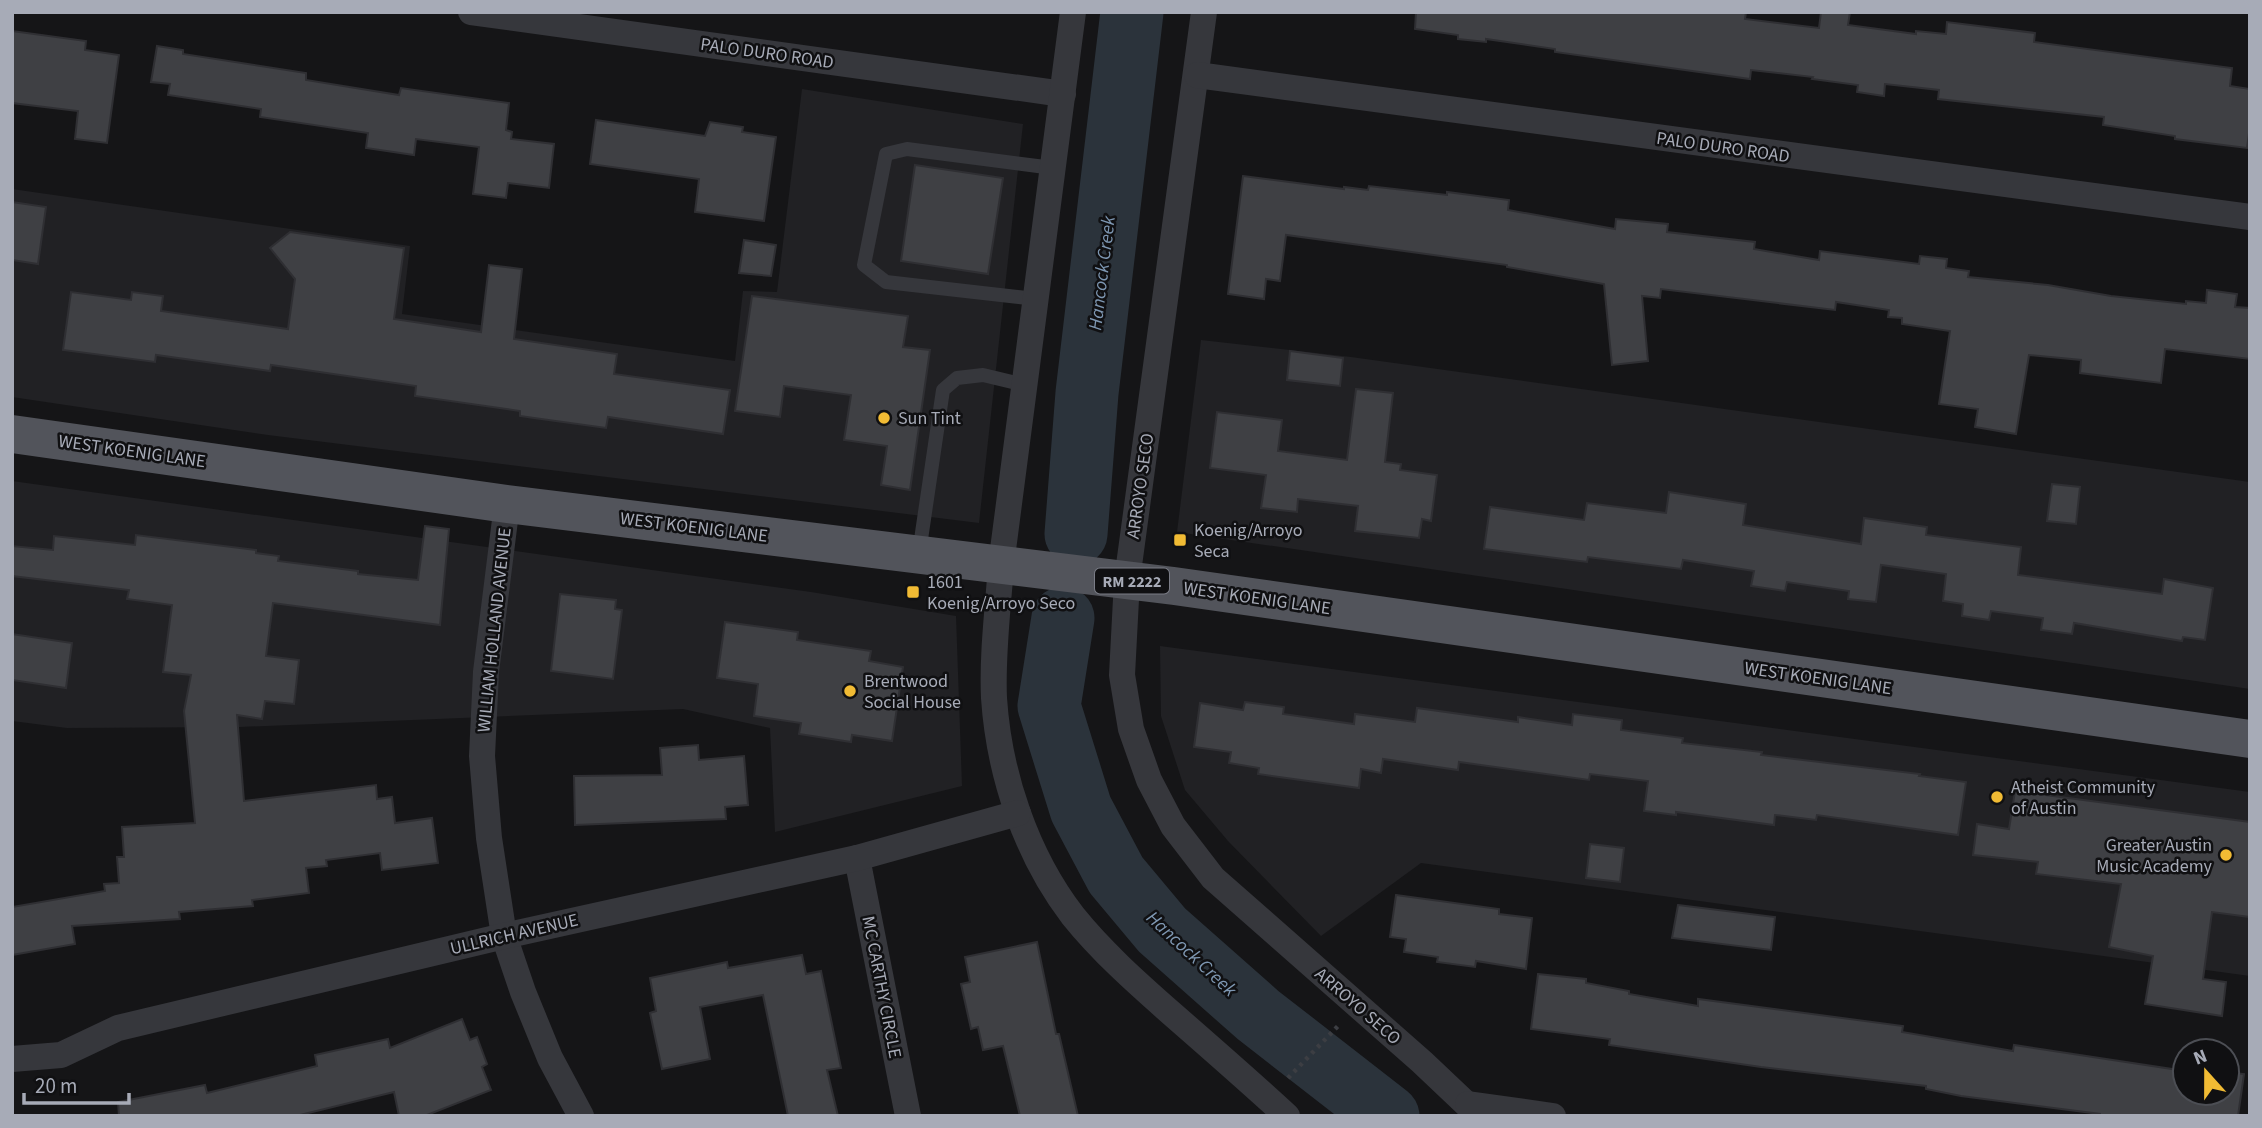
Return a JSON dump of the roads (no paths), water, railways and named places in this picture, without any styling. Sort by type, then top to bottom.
[{"type":"main road","name":"WEST KOENIG LANE","points":[[12,434],[507,504],[1127,580],[2250,739]]},
{"type":"street","name":"PALO DURO ROAD","points":[[471,12],[1063,94]]},
{"type":"street","points":[[1073,12],[1000,565],[994,697],[1001,752],[1018,814],[1039,861],[1072,915],[1108,955],[1287,1116]]},
{"type":"street","name":"ARROYO SECO","points":[[1204,12],[1127,580],[1122,675],[1131,729],[1149,779],[1173,826],[1213,878],[1474,1110]]},
{"type":"street","name":"PALO DURO ROAD","points":[[1197,75],[2250,217]]},
{"type":"street","name":"WILLIAM HOLLAND AVENUE","points":[[507,504],[486,671],[482,756],[489,838],[504,936],[550,1058],[581,1116]]},
{"type":"street","name":"ULLRICH AVENUE","points":[[12,1059],[61,1055],[118,1028],[504,936],[857,858],[1018,814]]},
{"type":"street","name":"MC CARTHY CIRCLE","points":[[857,858],[908,1116]]},
{"type":"street","points":[[1474,1110],[1553,1116]]},
{"type":"lane","points":[[1036,299],[886,282],[864,265],[886,154],[907,149],[1053,168]]},
{"type":"lane","points":[[919,555],[943,390],[957,378],[984,375],[1025,385]]},
{"type":"waterway","name":"Hancock Creek","points":[[1076,534],[1087,393],[1132,12]]},
{"type":"waterway","name":"Hancock Creek","points":[[1063,618],[1049,706],[1081,809],[1116,875],[1162,930],[1258,1015],[1388,1116]]},
{"type":"place","name":"Sun Tint","points":[[884,418]]},
{"type":"place","name":"Koenig/Arroyo Seca","points":[[1180,540]]},
{"type":"place","name":"1601 Koenig/Arroyo Seco","points":[[913,592]]},
{"type":"place","name":"Brentwood Social House","points":[[850,691]]},
{"type":"place","name":"Atheist Community of Austin","points":[[1997,797]]},
{"type":"place","name":"Greater Austin Music Academy","points":[[2226,855]]}]
